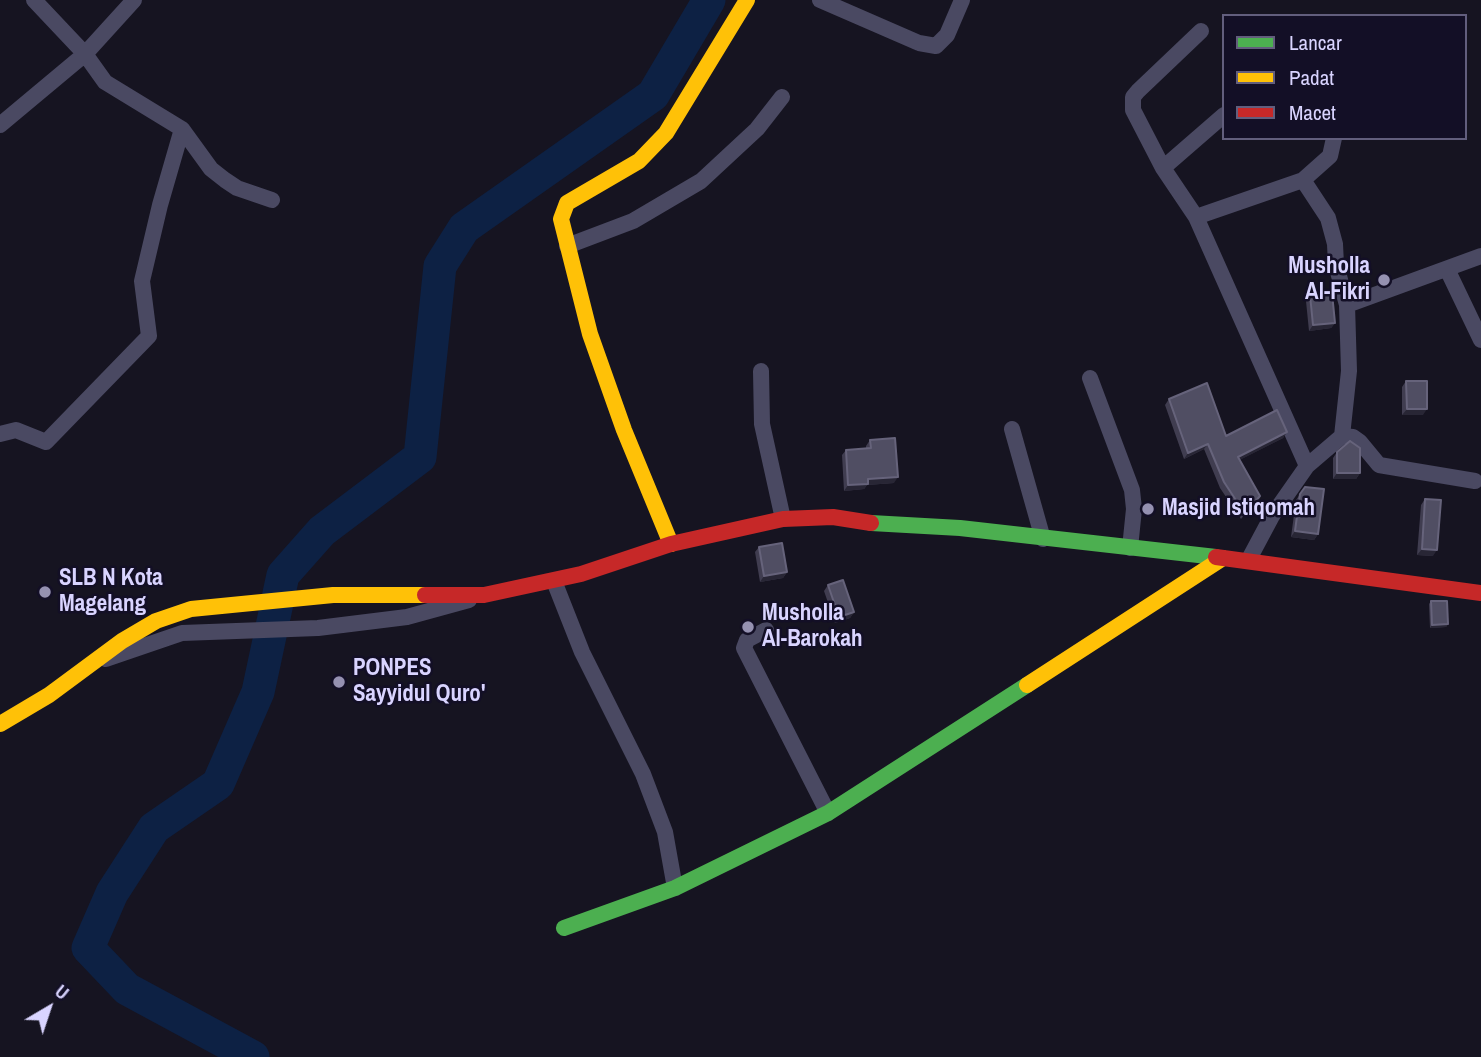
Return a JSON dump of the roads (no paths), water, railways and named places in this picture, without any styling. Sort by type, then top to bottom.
[{"type":"street","points":[[34,0],[85,54],[105,82],[182,129],[212,169],[225,180],[237,188],[272,200]]},
{"type":"street","points":[[0,125],[85,54],[134,0]]},
{"type":"street","points":[[671,544],[624,430],[590,334],[561,219],[567,203],[639,161],[666,133],[747,0]]},
{"type":"street","points":[[820,0],[919,43],[936,46],[947,35],[962,0]]},
{"type":"street","points":[[1201,31],[1133,97],[1135,120],[1196,217],[1307,466]]},
{"type":"street","points":[[567,246],[633,221],[701,181],[757,129],[782,97]]},
{"type":"street","points":[[1163,168],[1222,117]]},
{"type":"street","points":[[0,434],[16,430],[46,442],[149,336],[142,281],[182,129]]},
{"type":"street","points":[[1196,217],[1303,180],[1330,156],[1334,140]]},
{"type":"street","points":[[1248,561],[1272,516],[1307,466],[1342,436],[1349,371],[1347,305],[1336,265],[1335,244],[1328,218],[1303,180]]},
{"type":"street","points":[[1347,305],[1481,256]]},
{"type":"street","points":[[1447,269],[1481,340]]},
{"type":"street","points":[[761,371],[762,424],[783,519]]},
{"type":"street","points":[[1090,378],[1132,489],[1130,548]]},
{"type":"street","points":[[1012,429],[1043,540]]},
{"type":"street","points":[[1342,436],[1353,437],[1360,442],[1379,465],[1475,481]]},
{"type":"street","points":[[86,666],[182,633],[318,628],[407,617],[484,595],[554,581],[642,556],[671,544],[783,519],[833,517],[1130,548],[1248,561],[1481,593]]},
{"type":"street","points":[[564,928],[675,888],[828,813],[1223,558]]},
{"type":"street","points":[[554,581],[582,652],[643,774],[665,832],[675,888]]},
{"type":"street","points":[[0,724],[49,695],[86,666],[156,621],[191,609],[333,595],[484,595]]},
{"type":"street","points":[[766,630],[747,640],[744,648],[828,813]]},
{"type":"waterway","points":[[253,1057],[127,989],[88,948],[112,893],[154,828],[218,784],[258,692],[283,575],[322,531],[420,457],[440,266],[464,228],[653,95],[709,0]]},
{"type":"place","name":"Musholla Al-Fikri","points":[[1384,280]]},
{"type":"place","name":"Masjid Istiqomah","points":[[1148,509]]},
{"type":"place","name":"SLB N Kota Magelang","points":[[45,592]]},
{"type":"place","name":"Musholla Al-Barokah","points":[[748,627]]},
{"type":"place","name":"PONPES Sayyidul Quro'","points":[[339,682]]}]
